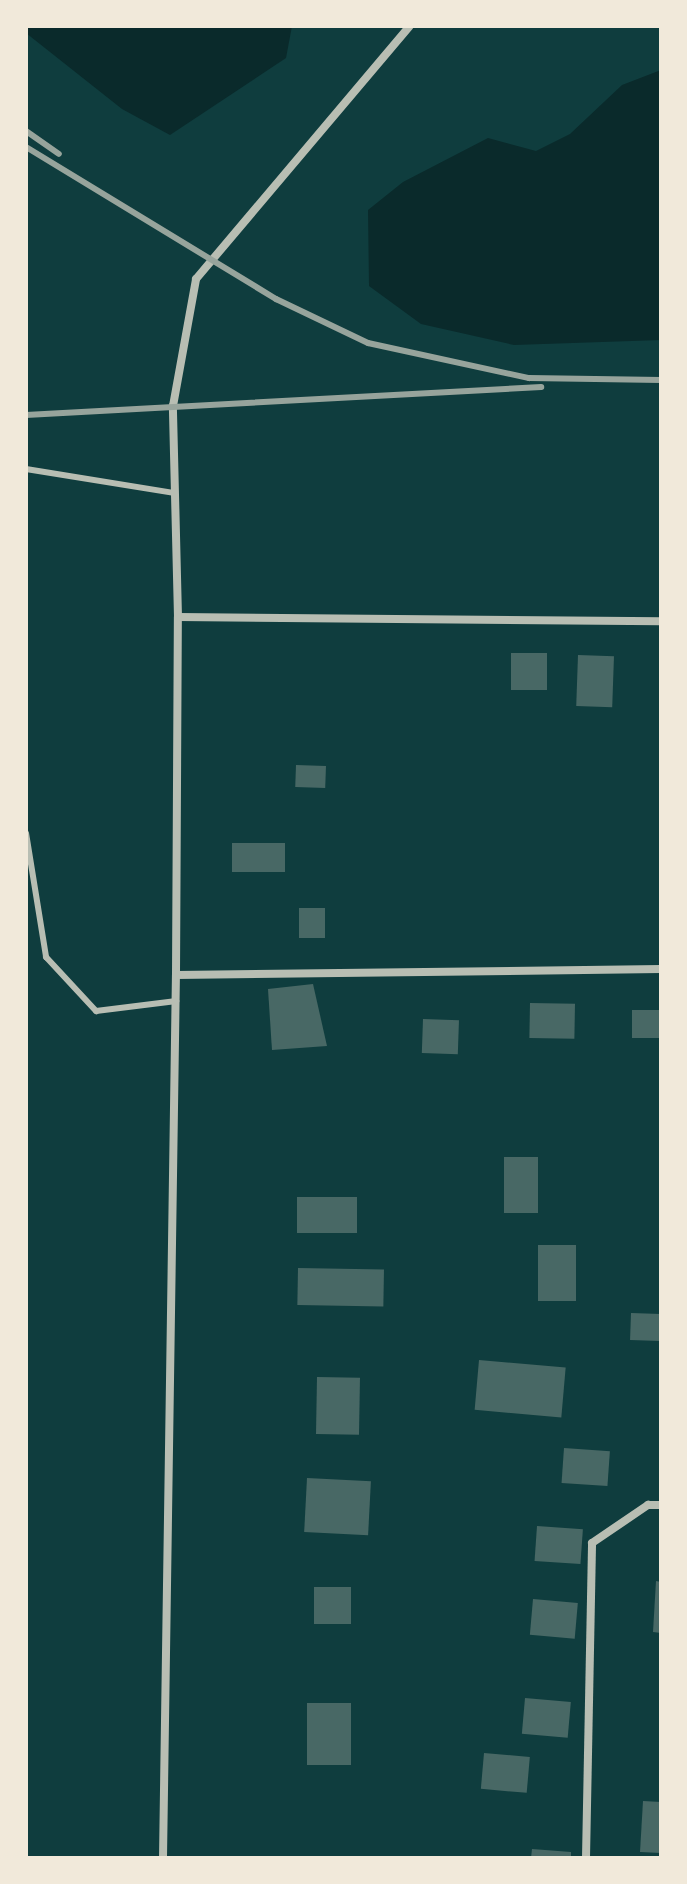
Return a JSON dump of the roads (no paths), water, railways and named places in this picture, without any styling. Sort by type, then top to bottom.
[{"type":"street","points":[[163,1858],[176,1001],[178,617],[173,406],[196,279],[410,26]]},
{"type":"street","points":[[178,617],[661,621]]},
{"type":"street","points":[[176,975],[661,969]]},
{"type":"street","points":[[586,1858],[592,1543],[648,1505],[661,1505]]},
{"type":"lane","points":[[26,469],[175,493]]},
{"type":"lane","points":[[26,833],[46,957],[96,1011],[176,1001]]},
{"type":"water","points":[[26,26],[292,26],[286,58],[170,135],[122,109],[26,33]]},
{"type":"water","points":[[661,70],[661,340],[514,345],[421,324],[369,286],[368,210],[403,182],[488,138],[536,151],[570,134],[622,85]]},
{"type":"railway","points":[[26,131],[59,154]]},
{"type":"railway","points":[[26,147],[276,299],[368,343],[529,378],[661,380]]},
{"type":"railway","points":[[26,415],[541,387]]}]
